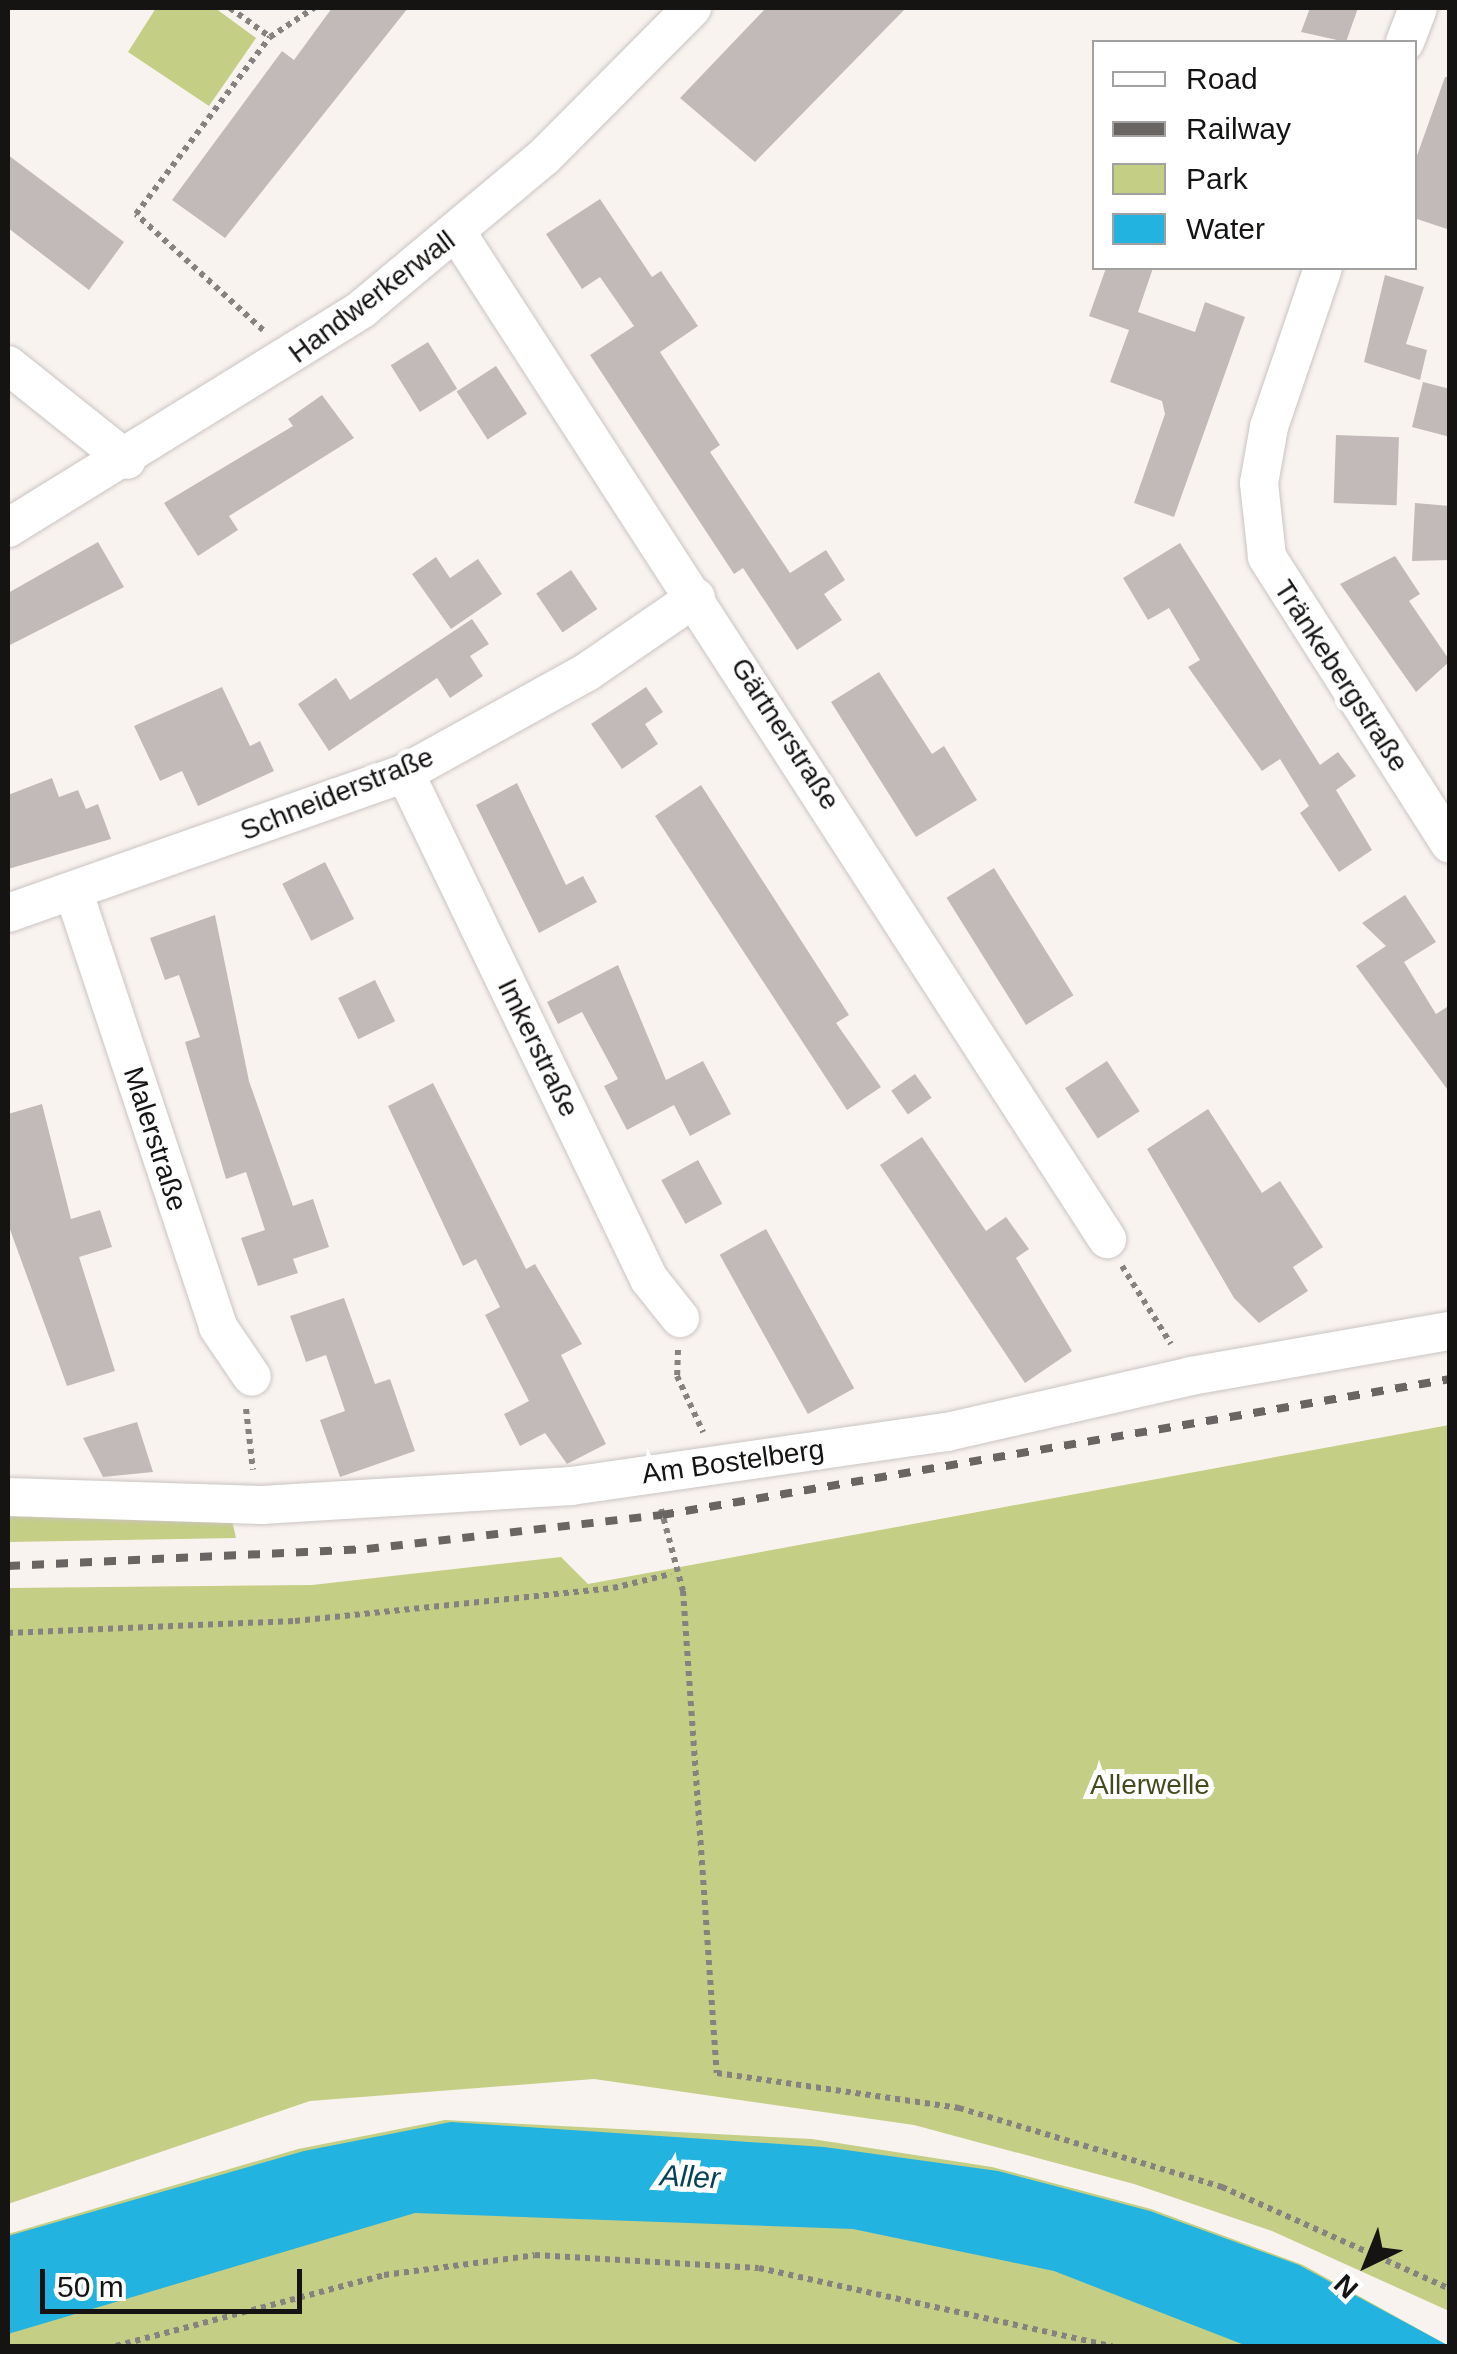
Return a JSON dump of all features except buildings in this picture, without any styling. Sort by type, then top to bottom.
[{"type":"street","name":"Handwerkerwall","points":[[8,528],[293,358],[457,233],[692,8]]},
{"type":"street","points":[[1407,40],[1418,8]]},
{"type":"street","name":"Gärtnerstraße","points":[[457,233],[696,596],[1107,1238]]},
{"type":"street","name":"Tränkebergstraße","points":[[1322,270],[1270,427],[1259,483],[1267,557],[1450,844]]},
{"type":"street","points":[[8,365],[127,460]]},
{"type":"street","name":"Schneiderstraße","points":[[8,913],[74,894],[405,773],[587,672],[696,596]]},
{"type":"street","name":"Imkerstraße","points":[[405,773],[648,1279],[680,1318]]},
{"type":"street","name":"Malerstraße","points":[[74,894],[218,1328],[252,1377]]},
{"type":"street","name":"Am Bostelberg","points":[[8,1498],[262,1505],[659,1473],[948,1432],[1191,1376],[1450,1332]]},
{"type":"path","points":[[230,8],[270,37]]},
{"type":"path","points":[[293,358],[136,214],[270,37],[314,8]]},
{"type":"path","points":[[1107,1238],[1191,1376]]},
{"type":"path","points":[[680,1318],[677,1376],[718,1465]]},
{"type":"path","points":[[252,1377],[242,1429],[262,1505]]},
{"type":"path","points":[[659,1473],[672,1574],[683,1591],[716,2072],[978,2114],[1222,2186],[1450,2288]]},
{"type":"path","points":[[8,1633],[296,1621],[672,1574]]},
{"type":"path","points":[[116,2346],[384,2275],[535,2255],[759,2268],[1112,2346]]},
{"type":"green space","points":[[156,8],[215,8],[256,38],[209,106],[128,52]]},
{"type":"green space","name":"Allerwelle","points":[[1449,1425],[1449,2311],[1272,2231],[1134,2184],[914,2125],[594,2079],[310,2101],[8,2204],[8,1588],[312,1585],[561,1557],[588,1584]]},
{"type":"green space","points":[[8,1512],[232,1520],[236,1538],[8,1542]]},
{"type":"green space","points":[[445,2120],[812,2139],[992,2167],[1151,2209],[1303,2265],[1449,2346],[8,2346],[8,2234],[298,2149]]},
{"type":"water","name":"Aller","points":[[451,2122],[824,2147],[998,2171],[1150,2211],[1299,2265],[1449,2346],[1247,2346],[1054,2271],[853,2229],[415,2213],[8,2334],[8,2236],[304,2151]]},
{"type":"railway","points":[[8,1566],[367,1549],[662,1515],[1450,1379]]}]
